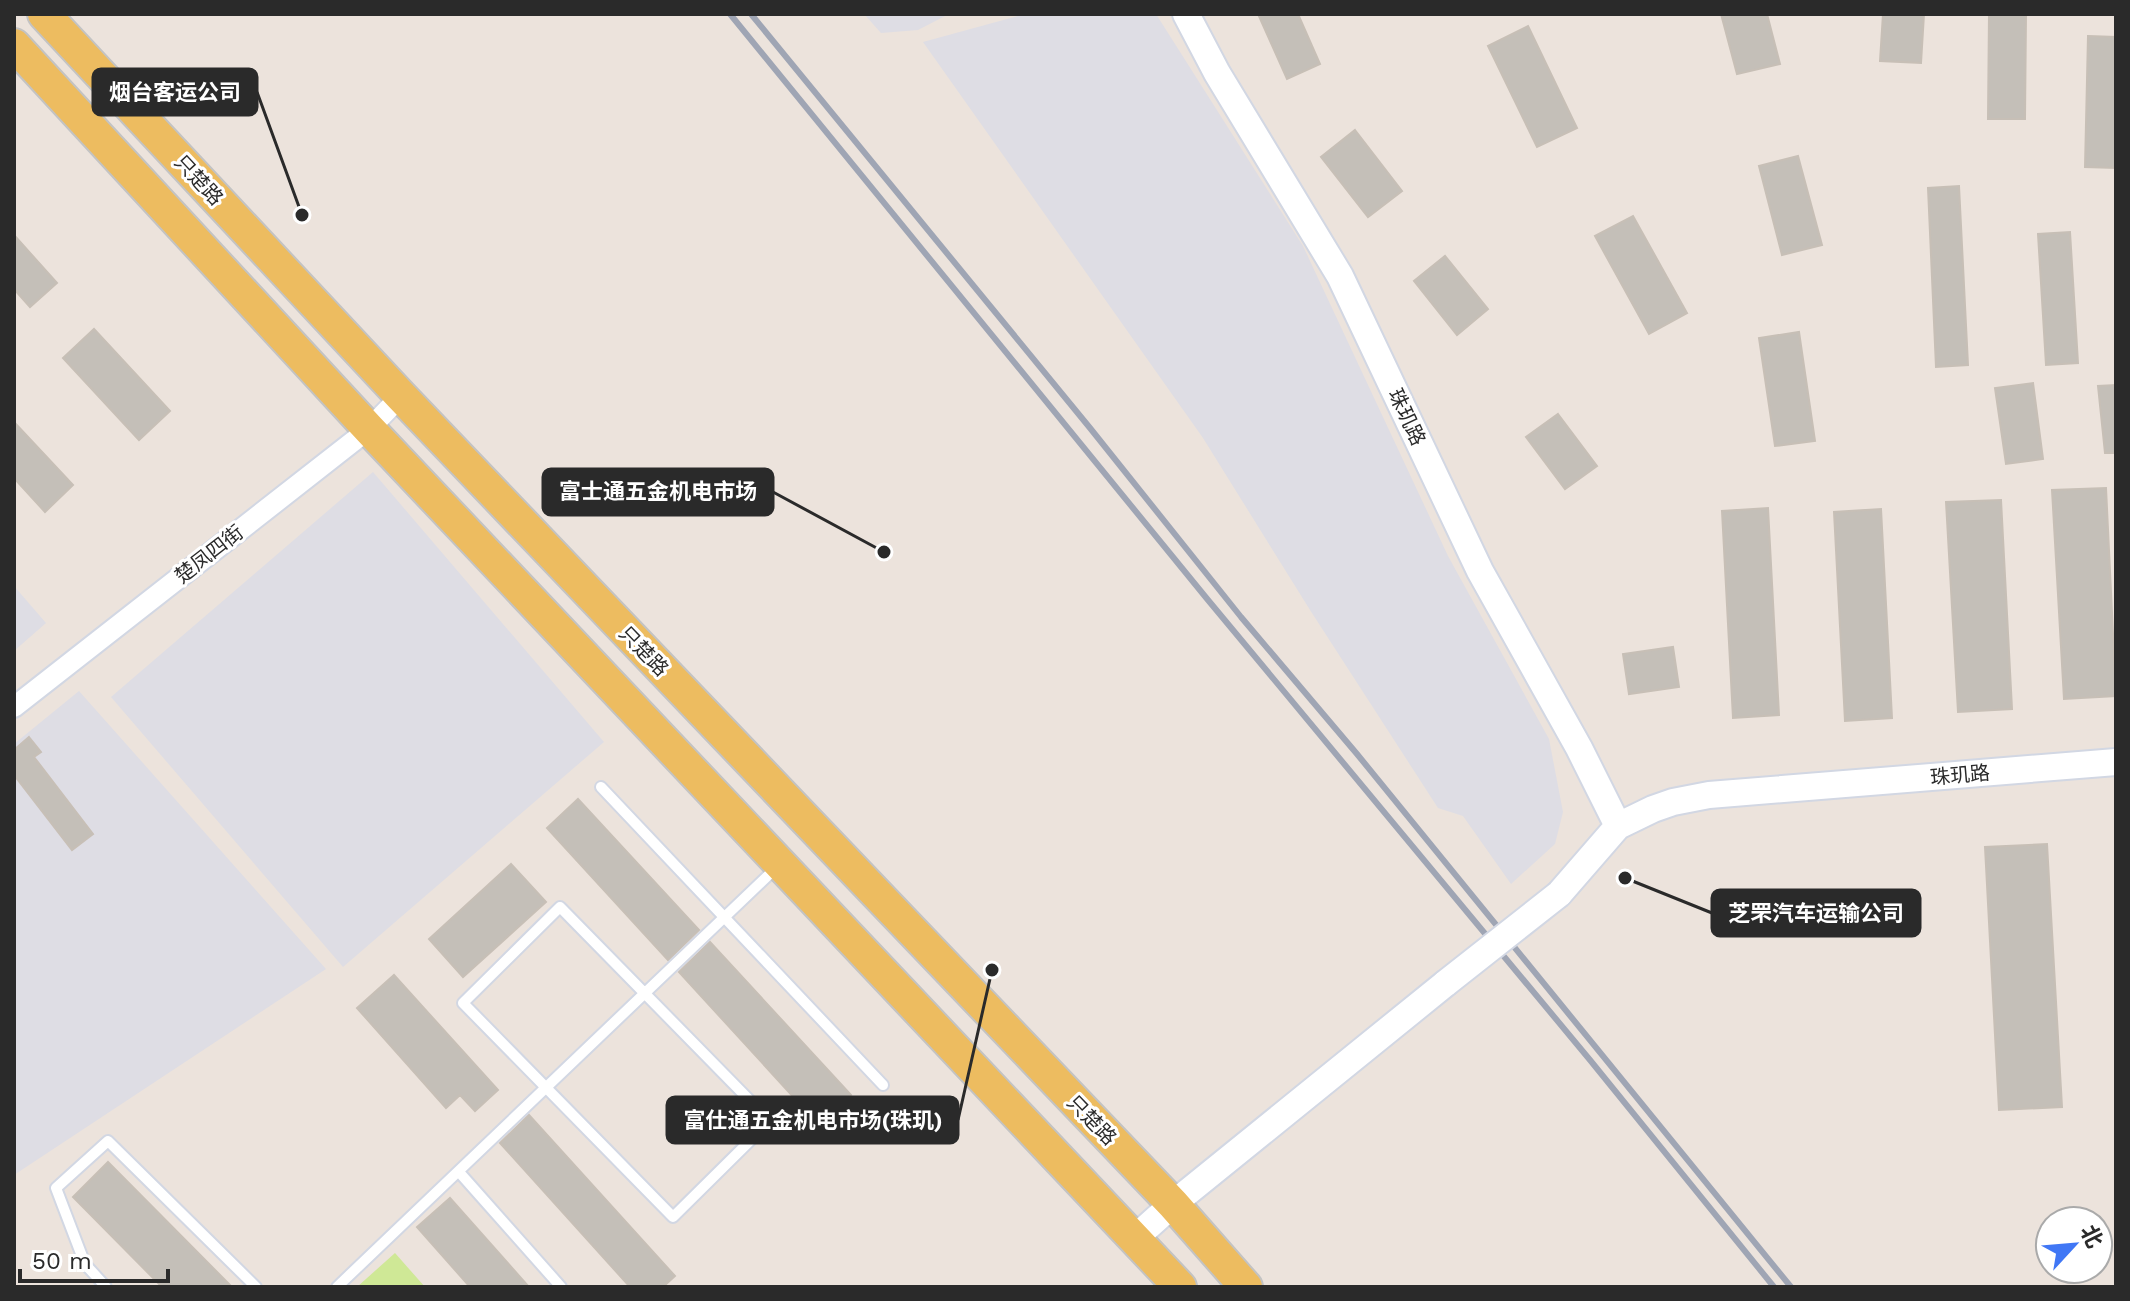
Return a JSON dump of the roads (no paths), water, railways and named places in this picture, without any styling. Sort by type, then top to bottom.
[{"type":"main road","name":"只楚路","points":[[44,14],[401,396],[1173,1204],[1246,1287]]},
{"type":"main road","points":[[14,45],[369,429],[1180,1287]]},
{"type":"street","name":"珠玑路","points":[[1186,14],[1217,73],[1340,276],[1480,571],[1579,748],[1618,826]]},
{"type":"street","name":"楚凤四街","points":[[14,707],[369,429],[401,396]]},
{"type":"street","name":"珠玑路","points":[[1135,1238],[1173,1204],[1559,894],[1618,826],[1653,809],[1709,795],[2116,762]]},
{"type":"lane","points":[[601,787],[883,1085]]},
{"type":"lane","points":[[337,1287],[781,863]]},
{"type":"lane","points":[[560,907],[770,1121],[673,1217],[546,1088],[463,1003],[560,907]]},
{"type":"lane","points":[[106,1287],[85,1264],[56,1188],[108,1141],[256,1287]]},
{"type":"lane","points":[[459,1172],[561,1287]]},
{"type":"railway","points":[[730,14],[1774,1287]]},
{"type":"railway","points":[[751,14],[1791,1287]]},
{"type":"place","name":"烟台客运公司","points":[[302,215]]},
{"type":"place","name":"富士通五金机电市场","points":[[884,552]]},
{"type":"place","name":"芝罘汽车运输公司","points":[[1625,878]]},
{"type":"place","name":"富仕通五金机电市场(珠玑)","points":[[992,970]]}]
